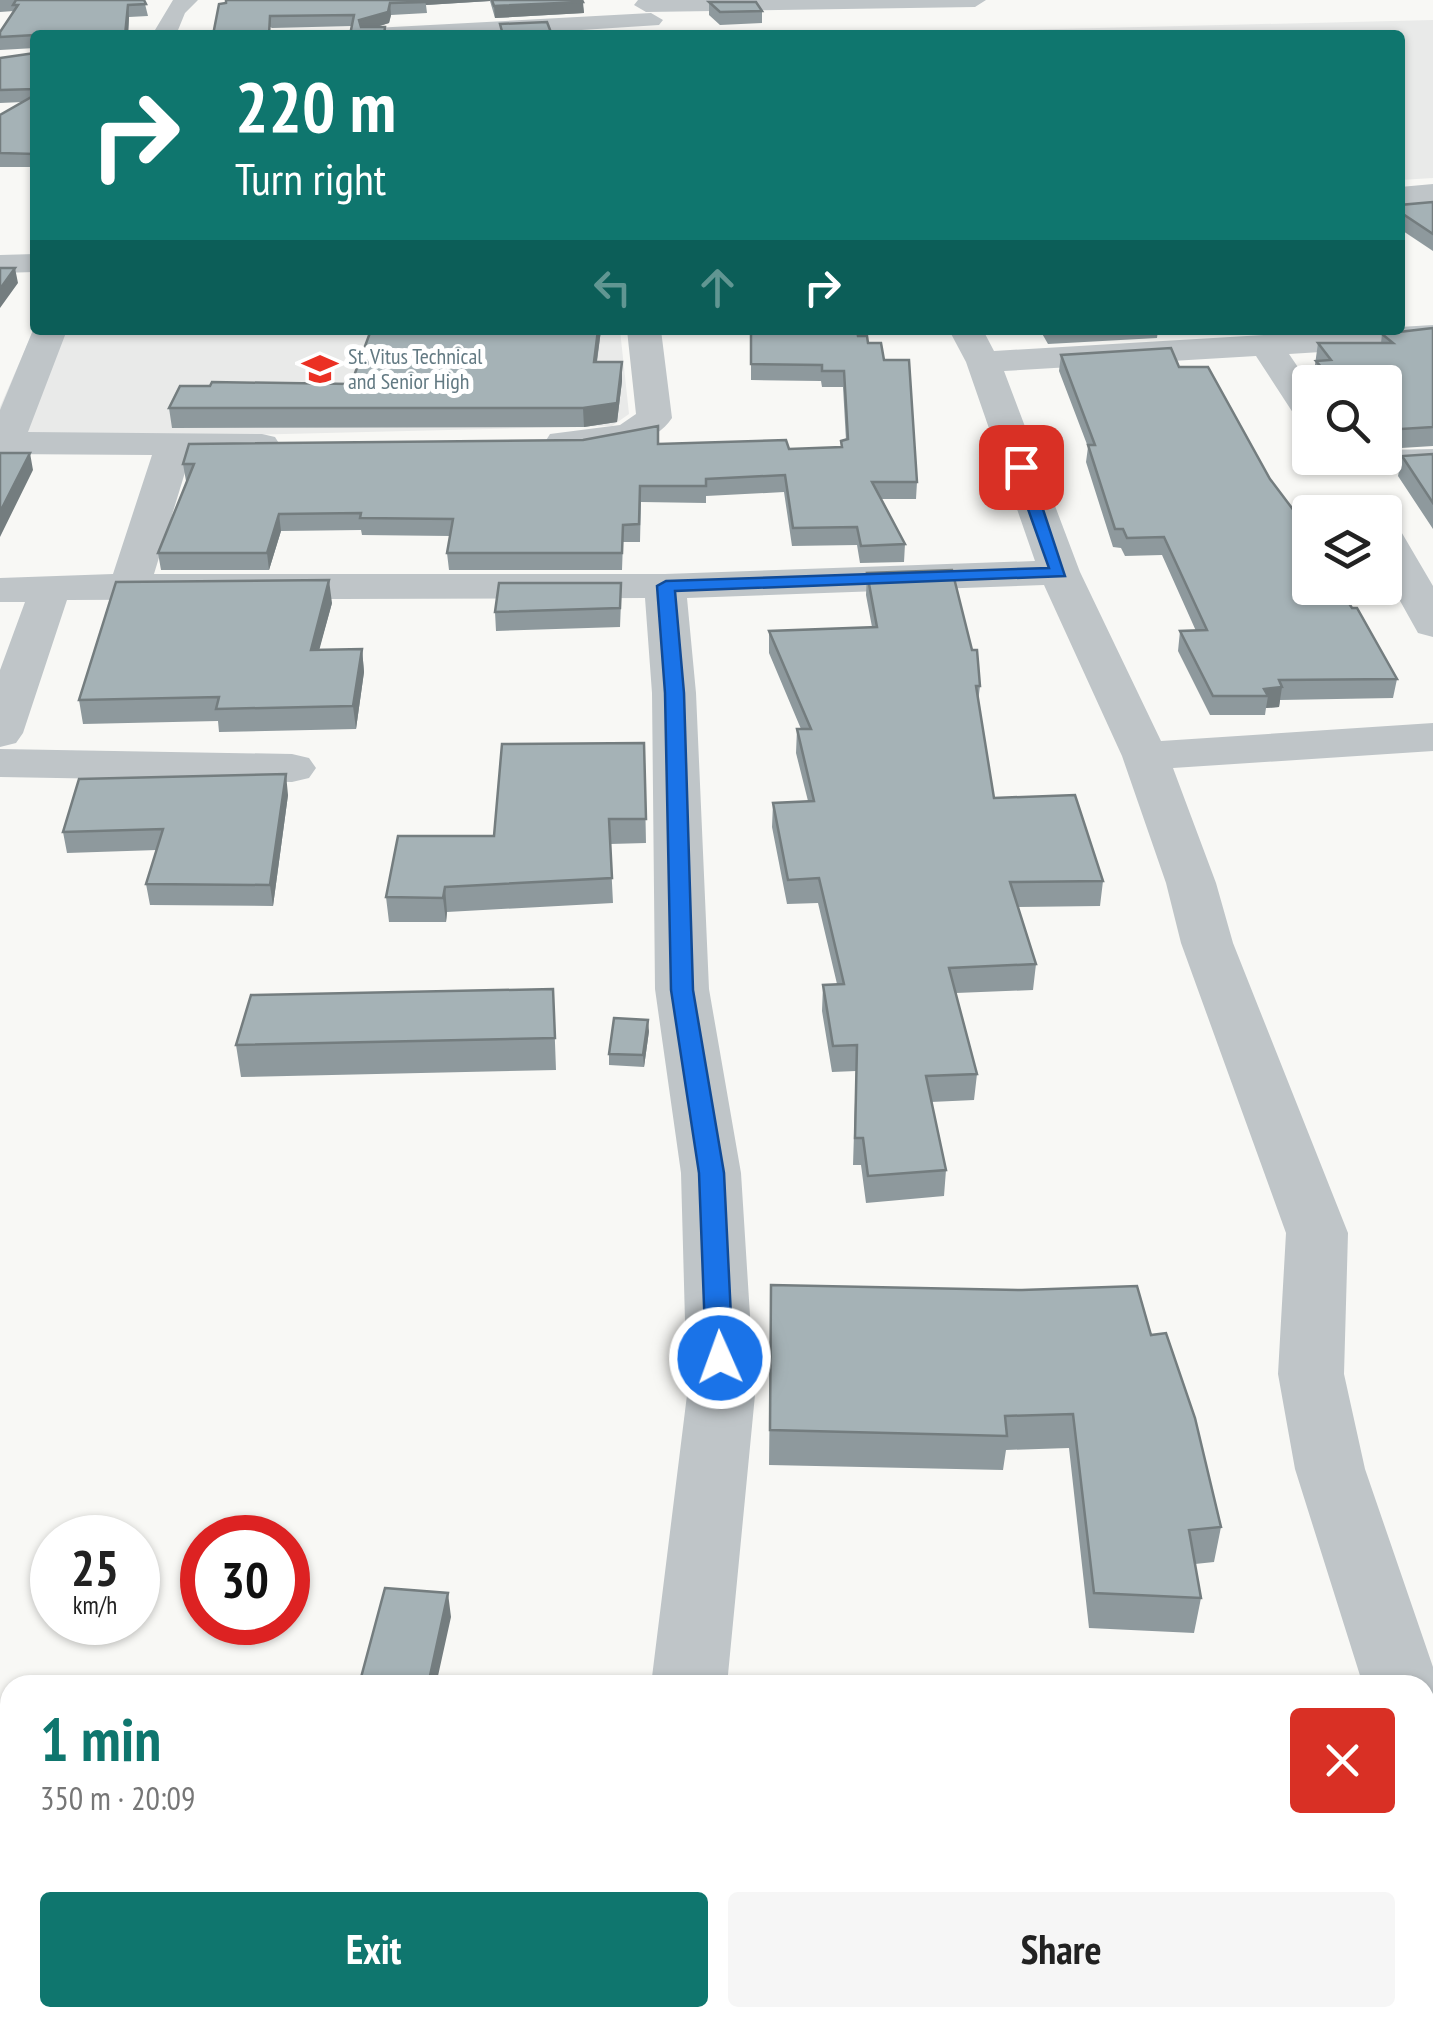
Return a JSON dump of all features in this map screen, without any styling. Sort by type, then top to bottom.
[{"type":"street","points":[[166,30],[175,10],[187,0]]},
{"type":"street","points":[[443,30],[650,15],[975,0]]},
{"type":"street","points":[[1405,196],[1433,194]]},
{"type":"street","points":[[0,264],[30,263]]},
{"type":"street","points":[[48,335],[3,443],[291,445]]},
{"type":"street","points":[[525,442],[584,442],[630,435],[654,418],[645,335]]},
{"type":"street","points":[[1398,1675],[1330,1469],[1311,1374],[1317,1233],[1207,943],[1191,883],[1145,756],[1059,572],[975,346],[1266,345],[1433,335]]},
{"type":"street","points":[[1266,345],[1292,383]]},
{"type":"street","points":[[130,586],[174,446]]},
{"type":"street","points":[[1402,460],[1433,460]]},
{"type":"street","points":[[1402,567],[1433,624]]},
{"type":"street","points":[[0,590],[130,586],[666,586],[1059,572]]},
{"type":"street","points":[[666,586],[674,693],[682,990],[712,1173],[721,1395],[691,1675]]},
{"type":"street","points":[[0,733],[50,590]]},
{"type":"street","points":[[1145,756],[1433,737]]},
{"type":"street","points":[[0,764],[292,768]]},
{"type":"shaded area","points":[[1433,20],[1433,178],[1405,180],[1405,30],[1017,30]]},
{"type":"shaded area","name":"St. Vitus Technical and Senior High","points":[[32,335],[621,335],[629,414],[612,426],[0,441],[0,407]]},
{"type":"building","points":[[16,0],[144,0],[146,4],[128,5],[126,30],[30,30],[30,35],[0,37],[18,5],[13,5]]},
{"type":"building","points":[[426,0],[390,3],[388,12],[359,20],[361,27],[385,27],[385,30],[351,30],[354,15],[270,16],[269,30],[214,30],[219,4]]},
{"type":"building","points":[[492,0],[582,0],[583,2],[494,6]]},
{"type":"building","points":[[709,2],[756,2],[762,11],[720,12]]},
{"type":"building","points":[[547,22],[550,30],[502,30],[500,24]]},
{"type":"building","points":[[30,54],[30,89],[0,90],[0,58]]},
{"type":"building","points":[[30,98],[30,154],[0,153],[0,115]]},
{"type":"building","points":[[1433,202],[1433,234],[1405,215],[1405,205]]},
{"type":"building","points":[[0,268],[15,268],[0,289]]},
{"type":"building","points":[[1433,328],[1433,427],[1402,429],[1402,365],[1319,365],[1316,361],[1331,360],[1318,343],[1393,343],[1383,335],[1405,335],[1405,331]]},
{"type":"building","points":[[369,335],[597,335],[594,362],[622,362],[617,403],[583,408],[169,408],[180,386],[210,386],[212,382],[351,384]]},
{"type":"building","points":[[751,335],[867,336],[868,343],[881,343],[884,360],[909,360],[917,482],[872,482],[905,544],[861,546],[857,527],[793,528],[785,475],[706,479],[706,486],[640,486],[639,524],[623,525],[622,553],[447,553],[453,519],[360,518],[361,513],[279,514],[267,553],[158,553],[194,464],[183,464],[189,444],[583,440],[658,426],[658,444],[786,440],[789,449],[842,447],[841,441],[848,439],[844,371],[822,371],[822,365],[751,364]]},
{"type":"building","points":[[1171,348],[1179,367],[1208,367],[1270,479],[1292,508],[1292,605],[1357,608],[1397,679],[1279,680],[1282,687],[1264,689],[1268,696],[1213,696],[1180,631],[1207,630],[1164,537],[1127,538],[1123,529],[1115,529],[1088,445],[1095,445],[1061,355]]},
{"type":"building","points":[[0,453],[30,453],[0,512]]},
{"type":"building","points":[[1433,454],[1433,503],[1402,456]]},
{"type":"building","points":[[952,570],[972,650],[977,650],[980,686],[976,686],[994,798],[1075,795],[1103,881],[1010,882],[1036,964],[949,968],[977,1074],[926,1076],[946,1170],[868,1176],[863,1138],[855,1138],[857,1045],[833,1046],[823,985],[844,984],[819,878],[788,880],[773,803],[814,801],[797,729],[811,729],[769,631],[877,627],[867,573]]},
{"type":"building","points":[[329,580],[311,650],[362,649],[353,706],[216,709],[219,697],[79,700],[116,582]]},
{"type":"building","points":[[499,583],[621,583],[620,608],[495,612]]},
{"type":"building","points":[[644,743],[646,819],[609,819],[612,878],[445,887],[443,898],[386,897],[398,836],[494,836],[502,744]]},
{"type":"building","points":[[286,774],[270,885],[146,884],[163,829],[63,832],[79,779]]},
{"type":"building","points":[[553,989],[555,1038],[236,1045],[251,995]]},
{"type":"building","points":[[614,1018],[648,1020],[643,1055],[609,1054]]},
{"type":"building","points":[[771,1285],[1022,1290],[1137,1286],[1151,1335],[1166,1333],[1195,1418],[1221,1527],[1189,1530],[1201,1598],[1094,1593],[1073,1414],[1005,1416],[1007,1436],[770,1430]]},
{"type":"building","points":[[385,1588],[448,1593],[430,1675],[362,1675]]},
{"type":"place","name":"St. Vitus Technical and Senior High","points":[[320,369]]},
{"type":"route","points":[[720,1358],[712,1173],[682,990],[674,693],[666,586],[1059,572],[1021,467]]}]
